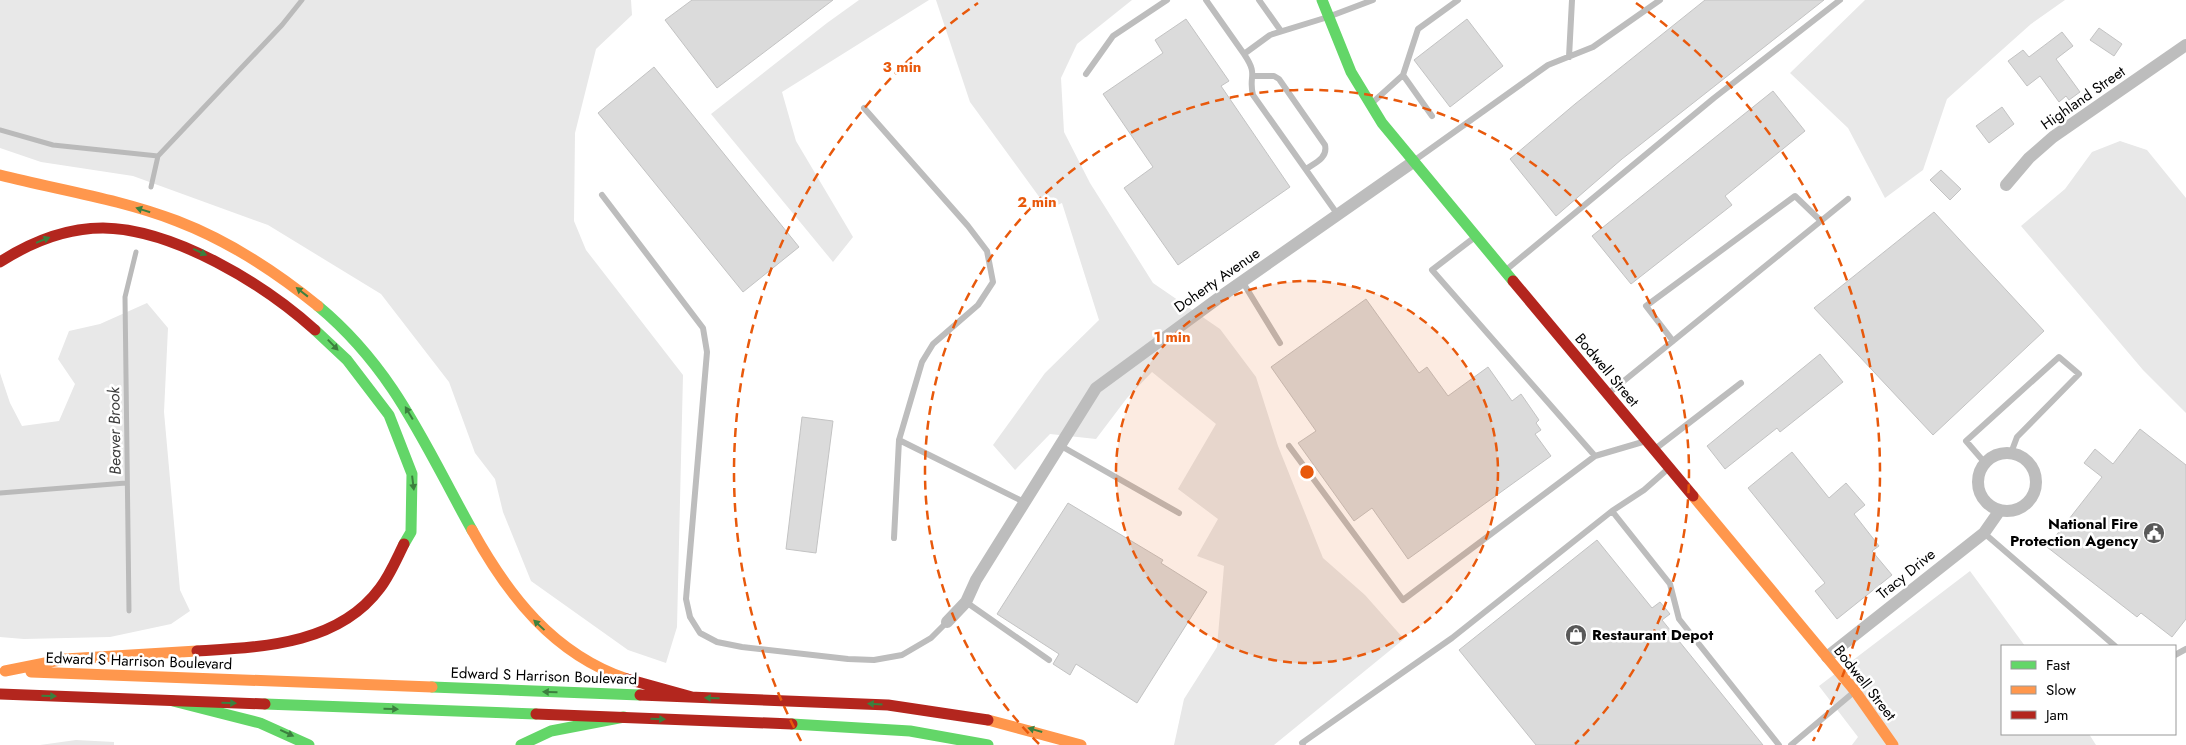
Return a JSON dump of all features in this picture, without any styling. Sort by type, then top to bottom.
[{"type":"main road","name":"Bodwell Street","points":[[1322,0],[1351,72],[1370,105],[1413,162],[1855,691],[1893,745]]},
{"type":"main road","points":[[0,175],[140,209],[177,221],[248,255],[298,289],[362,348],[392,387],[414,421],[496,574],[530,616],[558,642],[596,666],[636,681],[692,697]]},
{"type":"main road","points":[[0,262],[48,237],[92,228],[117,228],[166,239],[198,251],[241,273],[302,316],[338,350],[363,381],[394,424],[403,443],[414,483],[415,504],[408,541],[394,571],[361,608],[323,632],[298,641],[268,647],[65,659],[3,671]]},
{"type":"main road","name":"Edward S Harrison Boulevard","points":[[3,671],[860,703],[917,708],[1002,722],[1081,745]]},
{"type":"main road","points":[[0,694],[881,728],[939,735],[988,745]]},
{"type":"main road","points":[[173,701],[265,723],[291,734],[309,745]]},
{"type":"main road","points":[[521,745],[551,731],[624,717]]},
{"type":"street","name":"Highland Street","points":[[2006,185],[2029,158],[2053,137],[2186,45]]},
{"type":"street","name":"Doherty Avenue","points":[[947,622],[966,602],[976,580],[1096,388],[1242,281],[1413,162]]},
{"type":"street","points":[[2011,453],[2020,456],[2033,469],[2036,488],[2033,496],[2019,509],[2000,510],[1991,507],[1979,491],[1980,472],[1985,463],[1992,457],[2011,453]]},
{"type":"street","name":"Tracy Drive","points":[[1827,657],[1984,532],[2000,510]]},
{"type":"lane","points":[[1086,74],[1113,36],[1167,0]]},
{"type":"lane","points":[[1206,0],[1253,69],[1254,76],[1251,87],[1253,95],[1338,215]]},
{"type":"lane","points":[[1259,0],[1281,31]]},
{"type":"lane","points":[[1244,54],[1270,35],[1328,18],[1373,0]]},
{"type":"lane","points":[[1370,105],[1403,75],[1418,29],[1458,0]]},
{"type":"lane","points":[[1569,57],[1572,0]]},
{"type":"lane","points":[[1413,162],[1548,65],[1593,47],[1660,0]]},
{"type":"lane","points":[[1505,271],[1714,98],[1840,0]]},
{"type":"lane","points":[[1403,75],[1432,116]]},
{"type":"lane","points":[[1254,76],[1274,76],[1279,79],[1325,144],[1326,151],[1323,156],[1306,169]]},
{"type":"lane","points":[[864,108],[968,226],[987,251],[993,282],[978,305],[932,344],[922,362],[899,440],[894,538]]},
{"type":"lane","points":[[602,195],[703,328],[706,352],[686,599],[690,617],[700,633],[717,642],[742,647],[874,660],[902,654],[931,638],[947,622]]},
{"type":"lane","points":[[1672,341],[1646,306],[1795,196],[1821,222]]},
{"type":"lane","points":[[1608,394],[1848,199]]},
{"type":"lane","points":[[1476,237],[1432,270],[1595,456]]},
{"type":"lane","points":[[1242,281],[1280,343]]},
{"type":"lane","points":[[1985,463],[1966,441],[2060,357],[2079,374],[2017,437],[2011,453]]},
{"type":"lane","points":[[1289,446],[1403,600],[1595,456],[1650,445],[1741,383]]},
{"type":"lane","points":[[899,440],[1024,502]]},
{"type":"lane","points":[[1061,446],[1179,513]]},
{"type":"lane","points":[[1303,745],[1302,743],[1452,638],[1612,511],[1644,490],[1669,468]]},
{"type":"lane","points":[[1612,511],[1670,584],[1679,619],[1779,745]]},
{"type":"lane","points":[[1984,532],[2114,645]]},
{"type":"lane","points":[[966,602],[1049,660]]},
{"type":"lane","points":[[1790,745],[1855,691]]},
{"type":"shaded area","points":[[0,0],[631,0],[632,15],[596,49],[575,133],[574,221],[586,250],[683,375],[677,627],[666,663],[628,650],[531,581],[503,512],[495,479],[475,453],[449,382],[381,294],[268,225],[133,176],[41,162],[0,148]]},
{"type":"shaded area","points":[[859,0],[929,0],[782,92],[796,141],[853,237],[833,262],[711,114]]},
{"type":"shaded area","points":[[936,0],[1132,0],[1077,44],[1061,78],[1064,132],[1090,183],[1153,283],[1220,329],[1256,377],[1278,446],[1323,558],[1365,595],[1404,639],[1274,745],[1174,745],[1184,699],[1217,647],[1224,566],[1197,556],[1218,519],[1178,489],[1216,424],[1152,372],[1127,398],[1096,439],[1050,434],[1015,470],[993,445],[1045,373],[1099,320],[1062,203],[1048,209],[970,102]]},
{"type":"shaded area","points":[[1865,0],[2065,0],[2031,24],[1947,99],[1923,170],[1885,198],[1848,128],[1790,73]]},
{"type":"shaded area","points":[[2120,141],[2147,150],[2186,198],[2186,413],[2143,370],[2021,226],[2065,189],[2092,152]]},
{"type":"shaded area","points":[[147,303],[168,328],[164,412],[180,590],[190,611],[171,624],[110,637],[24,639],[0,637],[0,373],[10,403],[22,426],[59,421],[75,384],[58,359],[69,331],[100,324]]},
{"type":"shaded area","points":[[1970,571],[2024,645],[2001,645],[2001,735],[2090,735],[2096,745],[1852,745],[1858,737],[1819,686]]},
{"type":"shaded area","points":[[76,740],[114,742],[114,745],[40,745]]},
{"type":"building","points":[[692,0],[833,0],[717,88],[665,20]]},
{"type":"building","points":[[1705,0],[1824,0],[1622,159],[1556,216],[1510,159],[1575,104]]},
{"type":"building","points":[[1186,19],[1229,81],[1221,86],[1290,187],[1178,265],[1124,188],[1153,167],[1103,94],[1163,53],[1155,40]]},
{"type":"building","points":[[1467,19],[1503,66],[1450,107],[1414,60]]},
{"type":"building","points":[[2099,28],[2122,44],[2114,56],[2090,40]]},
{"type":"building","points":[[2062,32],[2073,46],[2056,59],[2080,92],[2069,100],[2066,96],[2059,102],[2040,76],[2027,86],[2008,61],[2023,50],[2029,57]]},
{"type":"building","points":[[654,67],[799,247],[743,292],[598,113]]},
{"type":"building","points":[[1773,91],[1805,131],[1725,196],[1732,205],[1631,284],[1592,236]]},
{"type":"building","points":[[2002,107],[2014,124],[1989,143],[1976,126]]},
{"type":"building","points":[[1941,170],[1961,189],[1950,200],[1930,180]]},
{"type":"building","points":[[1934,212],[2044,331],[1933,435],[1814,308]]},
{"type":"building","points":[[1366,299],[1419,373],[1427,367],[1448,396],[1488,367],[1512,401],[1521,394],[1539,420],[1536,423],[1541,430],[1535,434],[1551,456],[1408,559],[1372,508],[1354,521],[1298,443],[1316,431],[1271,367]]},
{"type":"building","points":[[1820,354],[1843,382],[1780,432],[1777,428],[1725,469],[1707,446]]},
{"type":"building","points":[[802,417],[833,421],[816,553],[786,549]]},
{"type":"building","points":[[2140,429],[2186,465],[2186,619],[2172,637],[2141,613],[2137,617],[2047,547],[2102,477],[2084,463],[2095,449],[2113,464]]},
{"type":"building","points":[[1792,452],[1829,498],[1846,483],[1865,505],[1854,514],[1879,546],[1872,551],[1892,575],[1837,619],[1815,591],[1825,583],[1748,488]]},
{"type":"building","points":[[1068,503],[1163,560],[1161,563],[1207,592],[1137,703],[1076,664],[1070,675],[1053,664],[1059,654],[997,614]]},
{"type":"building","name":"Restaurant Depot","points":[[1597,540],[1652,608],[1660,602],[1670,614],[1662,620],[1763,745],[1536,745],[1459,650]]},
{"type":"waterway","points":[[158,156],[282,25],[302,0]]},
{"type":"waterway","name":"Beaver Brook","points":[[0,130],[53,145],[158,156]]},
{"type":"waterway","name":"Beaver Brook","points":[[151,187],[158,156]]},
{"type":"waterway","name":"Beaver Brook","points":[[129,611],[125,297],[136,252]]},
{"type":"waterway","points":[[0,493],[126,483]]},
{"type":"traffic: fast","points":[[1322,0],[1351,72],[1382,123],[1513,281]]},
{"type":"traffic: fast","points":[[318,306],[368,356],[388,383],[423,439],[472,530]]},
{"type":"traffic: fast","points":[[315,330],[347,360],[389,415],[412,474],[411,532],[404,544]]},
{"type":"traffic: fast","points":[[432,687],[640,695]]},
{"type":"traffic: fast","points":[[173,701],[260,723],[309,745]]},
{"type":"traffic: fast","points":[[265,704],[536,714]]},
{"type":"traffic: fast","points":[[521,745],[551,731],[624,717]]},
{"type":"traffic: fast","points":[[792,724],[910,731],[988,745]]},
{"type":"traffic: slow","points":[[0,175],[112,201],[177,221],[233,247],[268,269],[318,306]]},
{"type":"traffic: slow","points":[[1693,496],[1855,691],[1893,745]]},
{"type":"traffic: slow","points":[[472,530],[501,577],[535,620],[577,654],[601,668],[627,679]]},
{"type":"traffic: slow","points":[[5,671],[65,659],[197,651]]},
{"type":"traffic: slow","points":[[31,672],[432,687]]},
{"type":"traffic: slow","points":[[988,720],[1081,745]]},
{"type":"traffic: jam","points":[[0,262],[36,242],[62,233],[103,228],[130,231],[159,238],[216,262],[270,295],[315,330]]},
{"type":"traffic: jam","points":[[1513,281],[1693,496]]},
{"type":"traffic: jam","points":[[197,651],[247,647],[297,639],[321,632],[343,621],[363,607],[380,588],[404,544]]},
{"type":"traffic: jam","points":[[627,679],[692,697]]},
{"type":"traffic: jam","points":[[0,694],[265,704]]},
{"type":"traffic: jam","points":[[640,695],[888,705],[988,720]]},
{"type":"traffic: jam","points":[[536,714],[792,724]]},
{"type":"place","name":"National Fire Protection Agency","points":[[2154,533]]},
{"type":"place","name":"Restaurant Depot","points":[[1576,635]]}]
